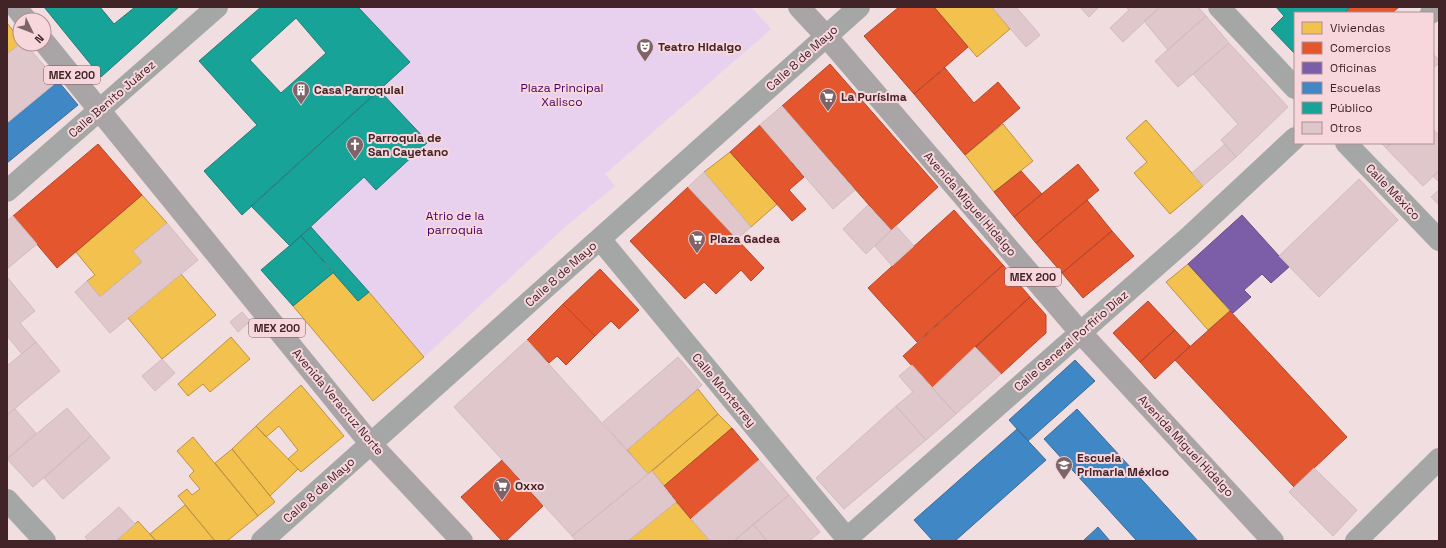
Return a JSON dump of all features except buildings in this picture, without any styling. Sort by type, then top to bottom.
[{"type":"highway","name":"Avenida Miguel Hidalgo","points":[[799,7],[826,36],[1080,332],[1273,541]]},
{"type":"highway","name":"MEX 200","points":[[52,52],[99,109]]},
{"type":"highway","name":"Avenida Veracruz Norte","points":[[99,109],[370,443],[462,541]]},
{"type":"street","name":"Calle Benito Juárez","points":[[7,191],[217,7]]},
{"type":"street","name":"Calle 8 de Mayo","points":[[262,541],[370,443],[471,356],[859,7]]},
{"type":"street","points":[[1219,7],[1294,87]]},
{"type":"street","name":"Calle General Porfirio Díaz","points":[[847,540],[1189,237],[1294,139]]},
{"type":"street","name":"Calle México","points":[[1347,144],[1439,240]]},
{"type":"street","name":"Calle Monterrey","points":[[600,239],[847,540]]},
{"type":"street","points":[[1356,541],[1439,459]]},
{"type":"street","points":[[7,500],[45,541]]},
{"type":"green space","points":[[358,7],[751,7],[771,29],[605,174],[615,186],[566,226],[424,357],[311,227],[364,177],[376,190],[427,142],[379,90],[410,62]]},
{"type":"place","name":"Teatro Hidalgo","points":[[645,62]]},
{"type":"place","name":"Casa Parroquial","points":[[301,105]]},
{"type":"place","name":"La Purísima","points":[[828,112]]},
{"type":"place","name":"Parroquia de San Cayetano","points":[[355,160]]},
{"type":"place","name":"Plaza Gadea","points":[[697,254]]},
{"type":"place","name":"Escuela Primaria México","points":[[1064,480]]},
{"type":"place","name":"Oxxo","points":[[502,501]]},
{"type":"park label","name":"Plaza Principal Xalisco","points":[[562,95]]},
{"type":"park label","name":"Atrio de la parroquia","points":[[455,223]]}]
